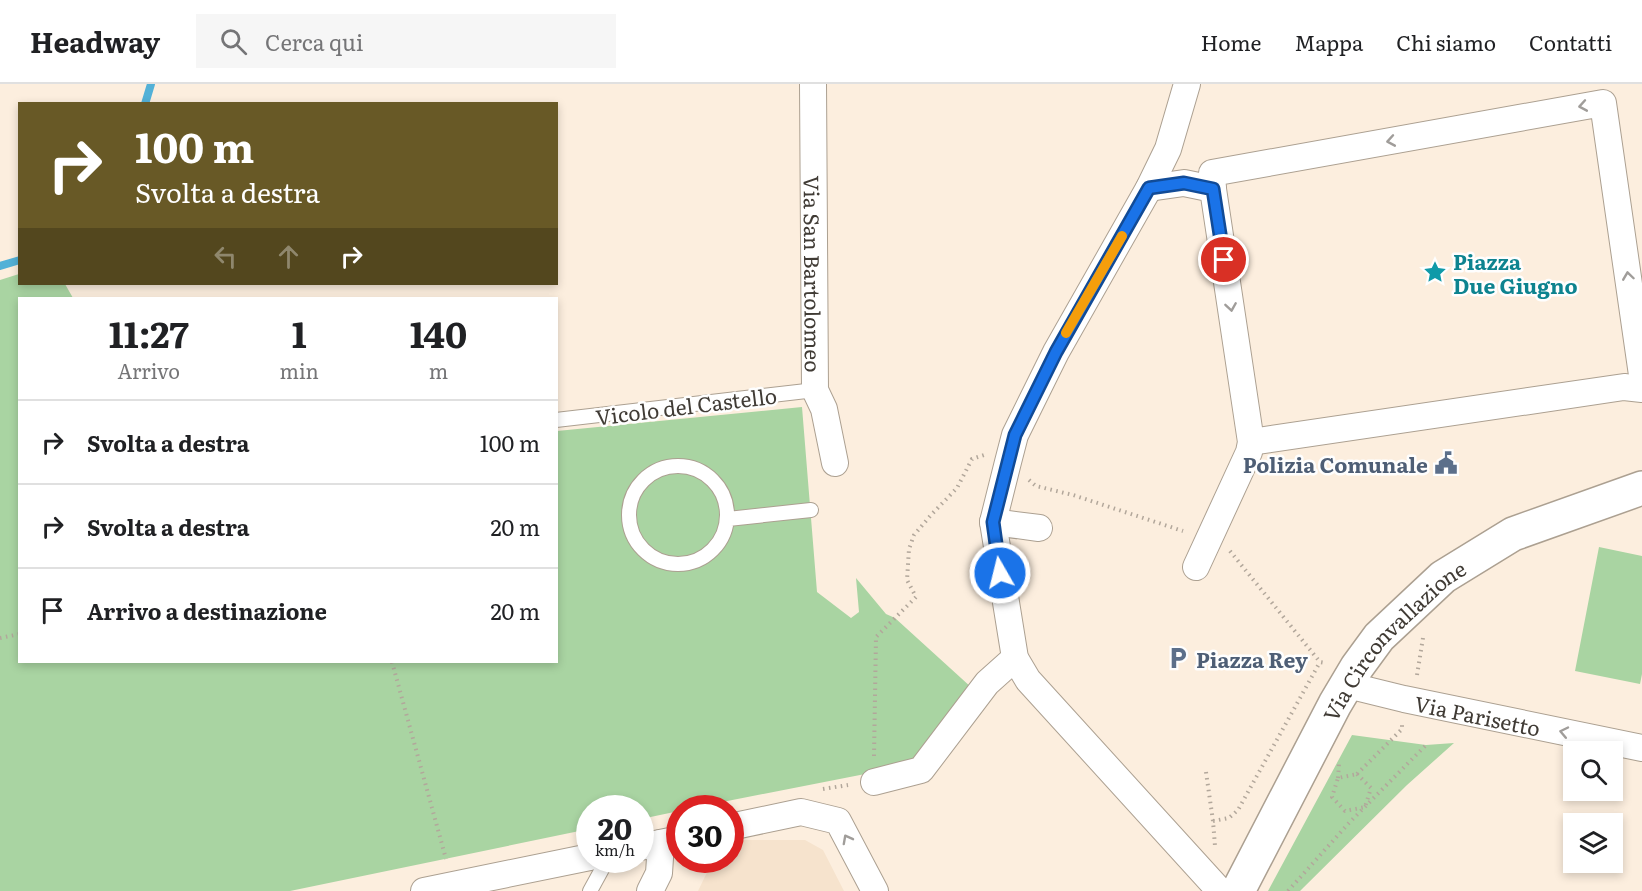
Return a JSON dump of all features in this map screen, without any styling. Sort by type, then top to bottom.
[{"type":"street","name":"Via San Bartolomeo","points":[[813,84],[815,390],[824,409],[835,463]]},
{"type":"street","points":[[1187,84],[1168,149],[1149,188],[1056,352],[1015,435],[988,520],[1015,658],[1028,680],[1220,891]]},
{"type":"street","points":[[1149,188],[1213,181],[1603,103],[1642,375]]},
{"type":"street","points":[[1168,149],[1182,165],[1213,181]]},
{"type":"street","points":[[1196,567],[1249,452],[1251,442],[1213,181]]},
{"type":"street","points":[[1251,442],[1624,387],[1642,389]]},
{"type":"street","name":"Via Circonvallazione","points":[[1238,891],[1335,704],[1379,637],[1443,577],[1513,534],[1642,488]]},
{"type":"street","points":[[988,520],[1040,528]]},
{"type":"street","points":[[874,782],[921,770],[987,683],[1015,658]]},
{"type":"street","name":"Via Parisetto","points":[[1352,676],[1404,699],[1642,748]]},
{"type":"street","points":[[744,824],[801,812],[838,821],[875,891]]},
{"type":"street","points":[[650,891],[659,873],[660,843]]},
{"type":"street","points":[[424,891],[471,886],[576,860]]},
{"type":"lane","name":"Vicolo del Castello","points":[[558,420],[815,390]]},
{"type":"lane","points":[[679,466],[695,469],[709,476],[719,488],[726,502],[728,519],[724,535],[714,549],[701,559],[686,563],[669,563],[654,557],[641,546],[632,532],[629,516],[632,501],[639,486],[650,475],[664,468],[679,466]]},
{"type":"lane","points":[[728,519],[811,510]]},
{"type":"lane","points":[[590,891],[600,873]]},
{"type":"path","points":[[818,789],[874,782],[876,637],[915,597],[907,580],[909,549],[914,535],[957,488],[972,459],[982,455],[990,455],[1008,462],[1036,486],[1073,495],[1224,544],[1320,662],[1352,676]]},
{"type":"path","points":[[1338,778],[1357,774],[1402,729],[1407,674],[1417,675],[1425,629]]},
{"type":"path","points":[[0,638],[18,634]]},
{"type":"path","points":[[1213,821],[1229,818],[1238,810],[1320,662]]},
{"type":"path","points":[[392,663],[446,859]]},
{"type":"path","points":[[1288,891],[1426,745]]},
{"type":"path","points":[[1339,759],[1338,778],[1332,797],[1346,811],[1365,807]]},
{"type":"path","points":[[1357,774],[1371,788],[1365,807]]},
{"type":"shaded area","points":[[744,840],[805,840],[823,850],[844,891],[698,891],[707,873],[744,873]]},
{"type":"green space","points":[[18,274],[18,285],[66,285],[72,297],[18,297],[18,663],[558,663],[558,431],[802,407],[817,592],[851,618],[859,612],[856,578],[886,614],[895,618],[972,688],[916,764],[744,798],[744,795],[666,795],[666,814],[654,816],[654,795],[576,795],[576,832],[290,891],[0,891],[0,280]]},
{"type":"green space","points":[[1599,547],[1642,556],[1642,674],[1640,684],[1575,671]]},
{"type":"green space","points":[[1352,735],[1426,745],[1454,743],[1407,785],[1300,891],[1268,891]]},
{"type":"waterway","points":[[146,102],[151,84]]},
{"type":"waterway","points":[[0,266],[18,261]]},
{"type":"slow traffic","points":[[1066,333],[1122,236]]},
{"type":"place","name":"Piazza Due Giugno","points":[[1435,272]]},
{"type":"place","name":"Polizia Comunale","points":[[1446,463]]},
{"type":"place","name":"Piazza Rey","points":[[1178,658]]},
{"type":"route","points":[[1000,573],[993,522],[1015,435],[1056,352],[1149,188],[1184,183],[1213,189],[1224,260]]}]
